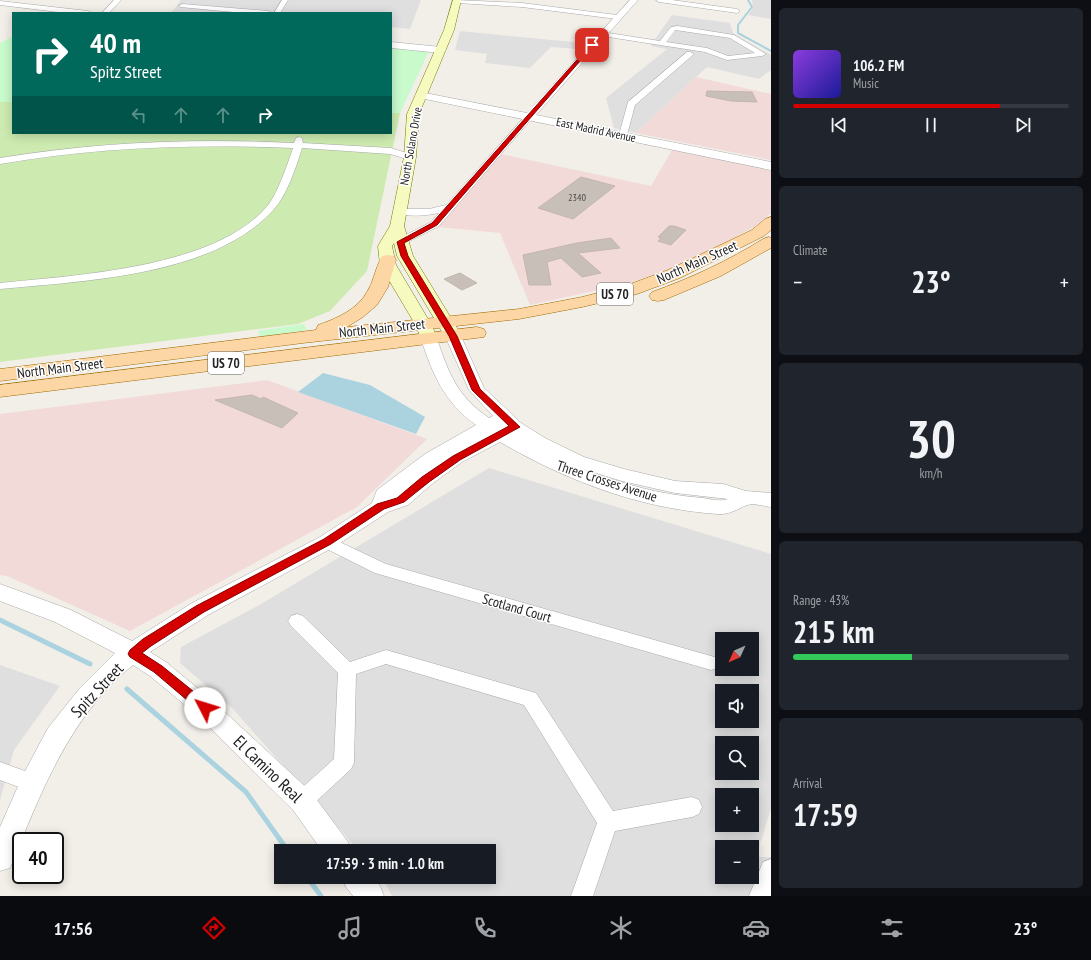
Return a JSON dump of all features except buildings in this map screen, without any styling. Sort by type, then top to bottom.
[{"type":"main road","name":"North Solano Drive","points":[[448,329],[405,256],[400,242],[398,219],[410,152],[413,114],[452,22],[457,0]]},
{"type":"main road","name":"North Solano Drive","points":[[398,219],[385,246],[388,265],[426,331]]},
{"type":"main road","name":"North Main Street","points":[[0,375],[303,337],[426,331],[546,322],[645,300],[690,285],[728,267],[768,233]]},
{"type":"main road","points":[[303,337],[338,325],[352,316],[369,301],[379,288],[383,271],[388,260]]},
{"type":"main road","name":"North Main Street","points":[[0,391],[426,331]]},
{"type":"street","points":[[106,12],[118,0]]},
{"type":"street","points":[[278,12],[285,0]]},
{"type":"street","points":[[457,0],[522,5],[617,17]]},
{"type":"street","points":[[400,242],[435,224],[447,208],[617,17],[634,0]]},
{"type":"street","points":[[659,0],[737,11]]},
{"type":"street","points":[[0,3],[79,12]]},
{"type":"street","points":[[182,6],[256,12]]},
{"type":"street","points":[[602,34],[715,52],[753,48],[726,34],[675,27],[662,43]]},
{"type":"street","points":[[392,45],[441,50]]},
{"type":"street","points":[[623,135],[632,104],[690,54]]},
{"type":"street","name":"East Madrid Avenue","points":[[420,95],[530,116],[771,166]]},
{"type":"street","points":[[0,156],[54,147],[118,143],[180,142],[299,143],[410,152]]},
{"type":"street","points":[[0,161],[118,143]]},
{"type":"street","points":[[0,286],[90,277],[149,268],[191,256],[227,241],[254,224],[272,206],[281,189],[299,143]]},
{"type":"street","points":[[398,219],[435,212],[447,208]]},
{"type":"street","name":"Three Crosses Avenue","points":[[448,329],[477,390],[502,426],[518,445],[563,469],[615,487],[667,501],[728,507],[745,498],[771,500]]},
{"type":"street","name":"Three Crosses Avenue","points":[[426,331],[444,381],[456,398],[502,426]]},
{"type":"street","name":"Spitz Street","points":[[0,858],[32,782],[57,736],[88,694],[117,666],[134,654],[147,642],[200,609],[327,542],[381,507],[401,500],[425,479],[502,426]]},
{"type":"street","name":"Scotland Court","points":[[327,542],[380,569],[711,663]]},
{"type":"street","name":"El Camino Real","points":[[0,592],[63,616],[114,641],[158,669],[205,708],[302,801],[333,844]]},
{"type":"street","points":[[297,621],[347,670],[344,763],[302,801]]},
{"type":"street","points":[[347,670],[386,657],[530,699],[608,822]]},
{"type":"street","points":[[0,771],[32,782]]},
{"type":"street","points":[[608,822],[692,807]]},
{"type":"street","points":[[582,896],[608,822]]},
{"type":"street","points":[[760,896],[771,870]]},
{"type":"street","points":[[361,884],[370,896]]},
{"type":"shaded area","points":[[181,0],[421,0],[410,29],[392,27],[392,12],[172,12]]},
{"type":"shaded area","points":[[752,0],[771,0],[771,19],[748,15],[753,8]]},
{"type":"shaded area","points":[[672,15],[730,23],[733,33],[771,55],[771,71],[759,79],[707,67],[636,133],[614,128],[606,98],[667,49],[650,46]]},
{"type":"shaded area","points":[[460,31],[583,43],[577,49],[551,47],[530,68],[485,63],[487,54],[455,50]]},
{"type":"shaded area","points":[[696,77],[771,94],[771,160],[636,133]]},
{"type":"shaded area","points":[[672,150],[771,170],[771,213],[753,228],[676,267],[626,284],[530,305],[500,233],[438,227],[501,154],[651,186]]},
{"type":"shaded area","points":[[267,380],[427,439],[357,507],[130,631],[7,576],[0,575],[0,414]]},
{"type":"shaded area","points":[[489,468],[771,554],[771,809],[759,847],[759,840],[715,840],[715,884],[759,884],[759,857],[771,857],[771,896],[392,896],[386,884],[496,884],[496,844],[353,844],[232,708],[180,663],[181,647],[261,604]]},
{"type":"shaded area","points":[[0,665],[60,686],[14,750],[0,800]]},
{"type":"green space","points":[[12,37],[12,102],[0,102],[0,43]]},
{"type":"green space","points":[[392,47],[429,51],[400,113],[392,113]]},
{"type":"green space","points":[[0,102],[12,102],[12,134],[392,134],[392,113],[400,113],[367,271],[330,311],[298,324],[0,362]]},
{"type":"green space","points":[[304,324],[307,330],[260,337],[258,331]]},
{"type":"water","points":[[323,373],[370,385],[425,417],[416,434],[298,392]]},
{"type":"waterway","points":[[748,0],[752,7],[738,25],[738,33],[771,51]]},
{"type":"waterway","points":[[0,620],[90,664]]},
{"type":"waterway","points":[[127,689],[246,792],[283,844]]},
{"type":"waterway","points":[[312,884],[321,896]]},
{"type":"route","points":[[205,708],[158,669],[134,654],[147,642],[200,609],[263,574],[327,542],[381,507],[401,500],[425,479],[456,458],[515,427],[477,390],[453,336],[405,256],[400,242],[435,224],[447,208],[592,45]]}]
